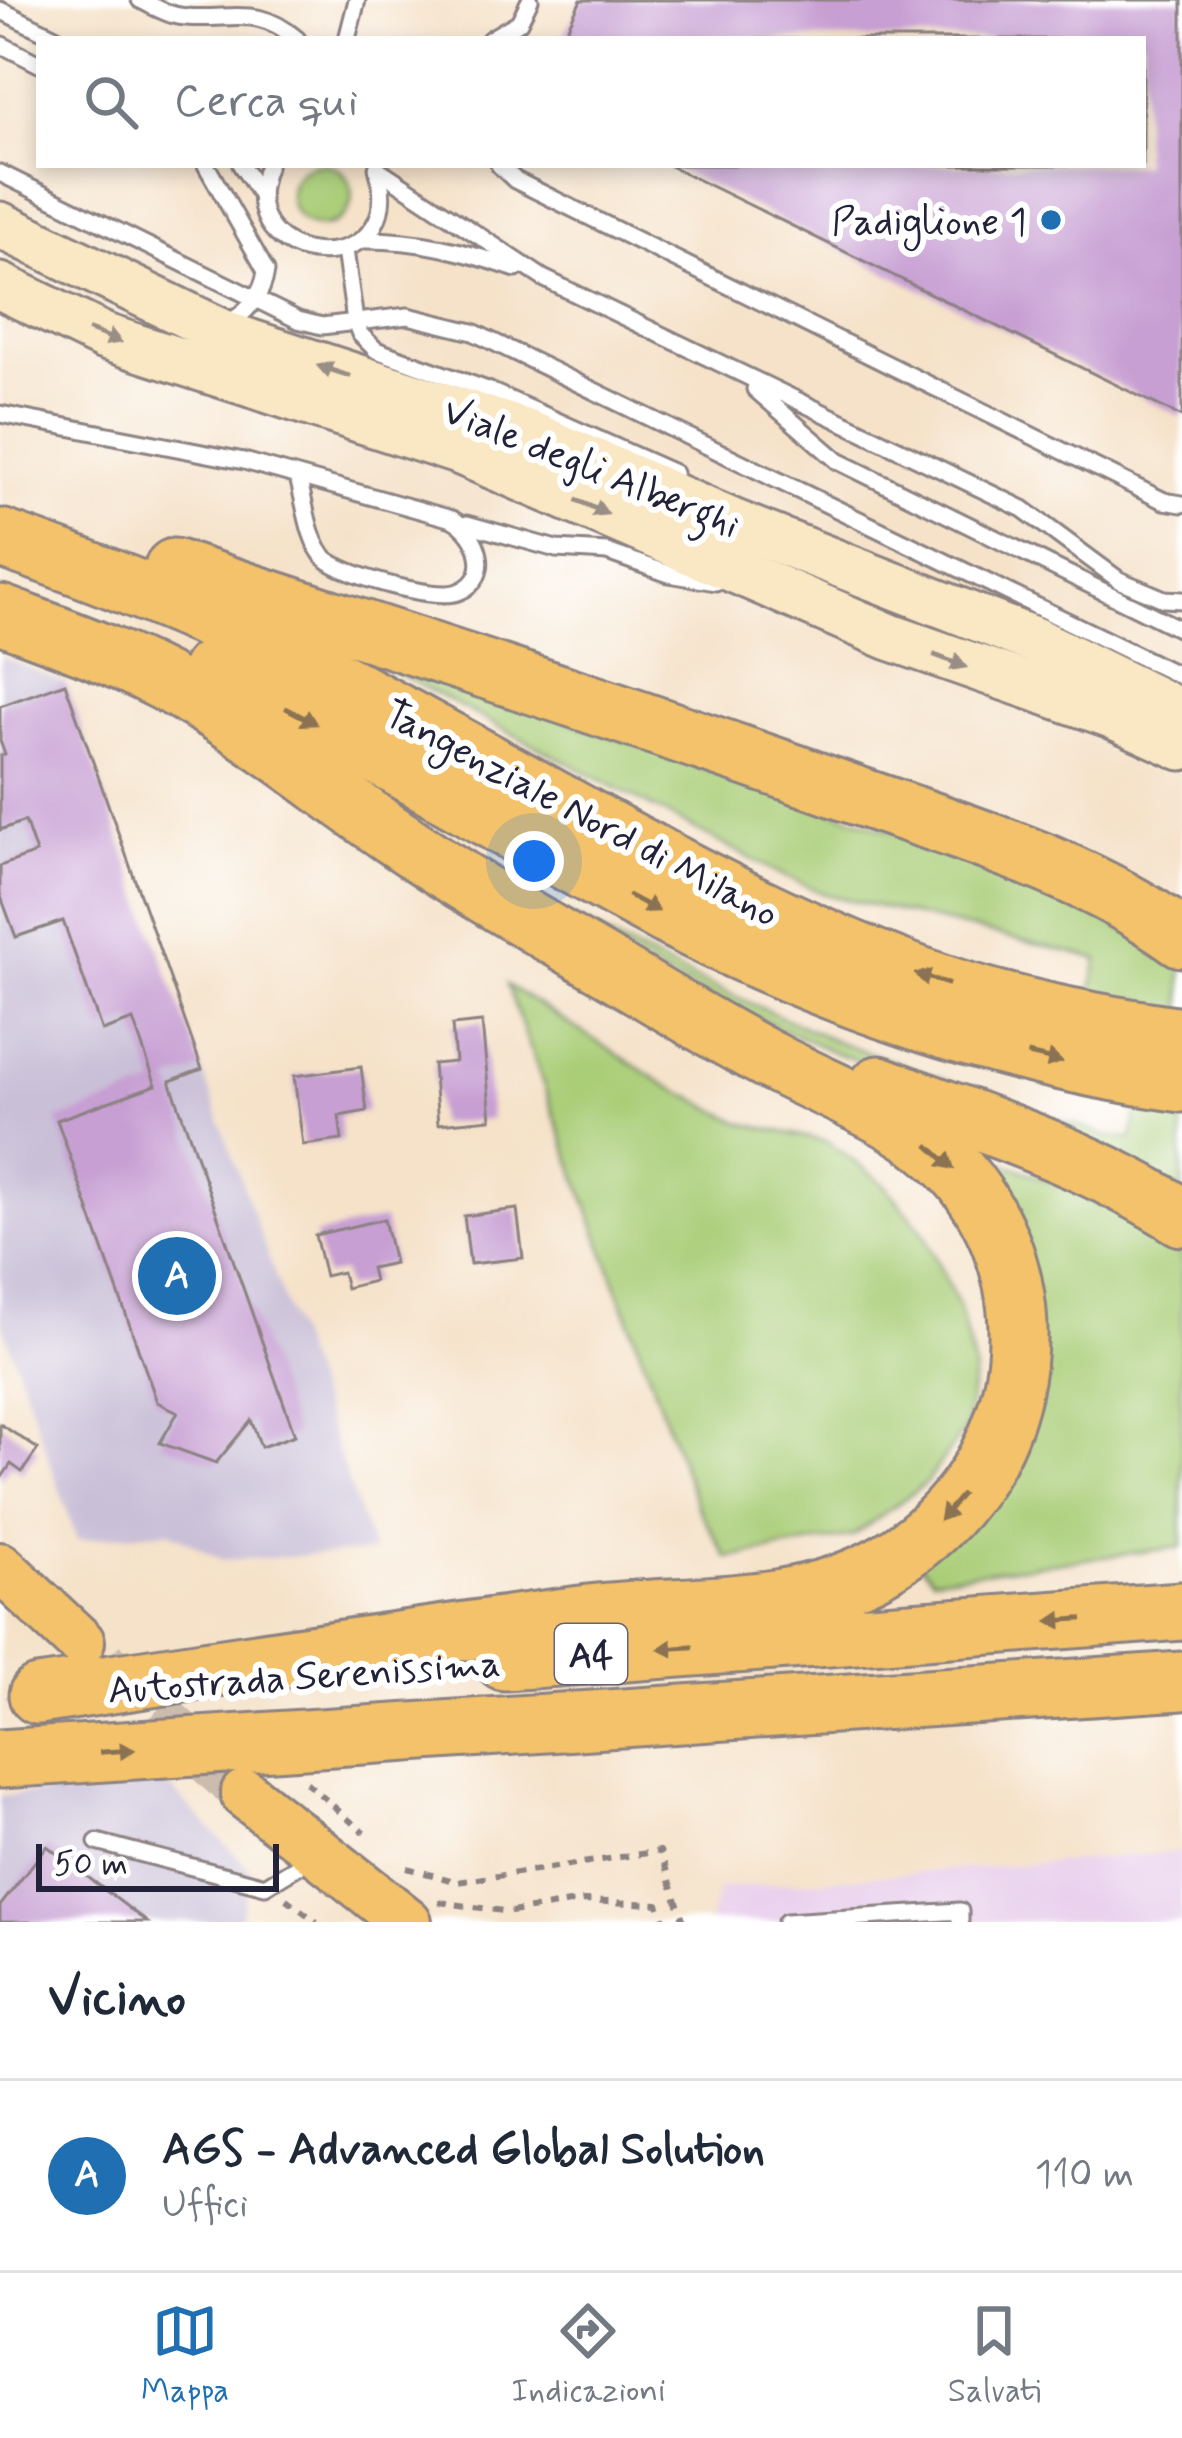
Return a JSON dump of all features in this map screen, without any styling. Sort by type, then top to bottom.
[{"type":"highway","points":[[0,512],[798,775],[1072,876],[1182,938]]},
{"type":"highway","name":"Tangenziale Nord di Milano","points":[[0,538],[124,581],[297,660],[658,859],[788,922],[922,976],[1085,1021],[1182,1036]]},
{"type":"highway","name":"Tangenziale Nord di Milano","points":[[0,590],[100,622],[232,680],[682,923],[817,984],[957,1035],[1162,1080]]},
{"type":"highway","points":[[0,614],[132,665],[215,710],[410,847],[585,954],[930,1146],[966,1183],[1006,1257],[1019,1338],[1015,1388],[987,1460],[937,1525],[915,1544],[860,1576],[767,1600],[587,1614],[19,1696]]},
{"type":"highway","points":[[798,775],[1018,834],[1182,889]]},
{"type":"highway","points":[[585,954],[818,1062],[1034,1142],[1122,1181],[1182,1217]]},
{"type":"highway","name":"Autostrada Serenissima","points":[[19,1696],[1182,1611]]},
{"type":"highway","name":"Autostrada Serenissima","points":[[0,1759],[1182,1681]]},
{"type":"highway","name":"A4","points":[[540,1723],[848,1735],[1182,1715]]},
{"type":"main road","points":[[0,1567],[80,1642]]},
{"type":"main road","points":[[245,1794],[343,1850],[417,1908]]},
{"type":"street","name":"Viale degli Alberghi","points":[[0,224],[195,321],[272,351],[527,433],[732,522],[1036,641],[1182,712]]},
{"type":"street","name":"Viale degli Alberghi","points":[[0,286],[104,337],[501,467],[955,663],[1112,716],[1182,747]]},
{"type":"lane","points":[[140,0],[184,17],[265,18],[292,36]]},
{"type":"lane","points":[[348,36],[357,0]]},
{"type":"lane","points":[[495,36],[519,22],[530,0]]},
{"type":"lane","points":[[0,10],[52,36]]},
{"type":"lane","points":[[0,44],[36,62]]},
{"type":"lane","points":[[195,321],[227,323],[244,314],[265,280],[262,263],[208,168]]},
{"type":"lane","points":[[244,168],[261,195],[274,231],[306,252],[326,254],[362,240],[382,208],[377,168]]},
{"type":"lane","points":[[261,195],[267,168]]},
{"type":"lane","points":[[378,168],[543,278],[1023,508],[1119,580],[1164,599],[1182,600]]},
{"type":"lane","points":[[502,168],[515,180],[1143,491],[1182,505]]},
{"type":"lane","points":[[0,173],[254,300],[490,392],[691,481]]},
{"type":"lane","points":[[362,240],[398,239],[454,248],[543,278]]},
{"type":"lane","points":[[345,250],[355,321],[376,350]]},
{"type":"lane","points":[[310,323],[408,316],[473,332],[1182,677]]},
{"type":"lane","points":[[739,375],[838,461],[1182,630]]},
{"type":"lane","points":[[0,414],[244,461],[556,549],[607,552],[669,574],[791,595]]},
{"type":"lane","points":[[298,478],[317,547],[326,559],[340,568],[430,594],[457,593],[477,573],[477,541],[452,520]]},
{"type":"lane","points":[[777,521],[1036,641]]},
{"type":"lane","points":[[97,1842],[266,1885],[343,1850]]},
{"type":"lane","points":[[786,1922],[960,1911],[960,1922]]},
{"type":"path","points":[[291,1768],[368,1837]]},
{"type":"path","points":[[299,1790],[343,1850]]},
{"type":"path","points":[[395,1859],[406,1868],[458,1882],[660,1851],[684,1922]]},
{"type":"path","points":[[266,1885],[317,1922]]},
{"type":"path","points":[[417,1908],[443,1904],[511,1912],[583,1901],[658,1904],[664,1922]]},
{"type":"shaded area","points":[[0,656],[65,683],[373,1552],[222,1560],[169,1531],[77,1540],[0,1317]]},
{"type":"shaded area","points":[[165,1782],[251,1871],[239,1922],[0,1922],[0,1796]]},
{"type":"shaded area","points":[[1182,1852],[1182,1922],[709,1922],[719,1888]]},
{"type":"green space","points":[[306,168],[336,168],[350,183],[350,207],[333,224],[309,224],[292,207],[292,183]]},
{"type":"green space","points":[[379,657],[1030,878],[1182,962],[1182,1191],[1029,1121],[836,1053],[664,975],[566,914],[669,967],[838,1042],[1109,1137],[1132,1139],[1145,1056],[1080,1043],[1098,959],[825,894],[389,669]]},
{"type":"green space","points":[[507,985],[666,1085],[742,1123],[828,1142],[883,1183],[922,1230],[959,1307],[975,1370],[965,1429],[926,1483],[853,1536],[727,1558],[697,1506]]},
{"type":"green space","points":[[983,1154],[1120,1210],[1182,1252],[1182,1547],[933,1578],[917,1561],[1006,1466],[977,1163]]},
{"type":"building","name":"Padiglione 1","points":[[581,0],[1182,0],[1182,417],[674,168],[1146,168],[1146,36],[563,36]]},
{"type":"building","points":[[65,683],[202,1069],[170,1081],[295,1435],[261,1447],[251,1420],[216,1463],[160,1443],[178,1412],[157,1402],[57,1120],[156,1085],[133,1020],[102,1031],[63,921],[16,937],[0,894],[0,866],[36,853],[25,821],[0,830],[0,756],[5,754],[0,741],[0,706]]},
{"type":"building","points":[[482,1022],[491,1119],[438,1124],[433,1064],[455,1062],[452,1025]]},
{"type":"building","points":[[361,1067],[367,1111],[339,1116],[342,1140],[303,1145],[294,1076]]},
{"type":"building","points":[[517,1209],[523,1258],[470,1264],[464,1216]]},
{"type":"building","points":[[384,1219],[394,1263],[371,1268],[374,1281],[346,1288],[342,1272],[325,1276],[315,1235]]},
{"type":"building","points":[[0,1424],[38,1449],[22,1472],[11,1464],[0,1480]]},
{"type":"building","points":[[47,1846],[147,1922],[0,1922],[0,1906]]},
{"type":"tunnel","points":[[103,1663],[245,1794]]},
{"type":"place","name":"Padiglione 1","points":[[1051,220]]},
{"type":"place","name":"AGS - Advanced Global Solution","points":[[177,1276]]}]
